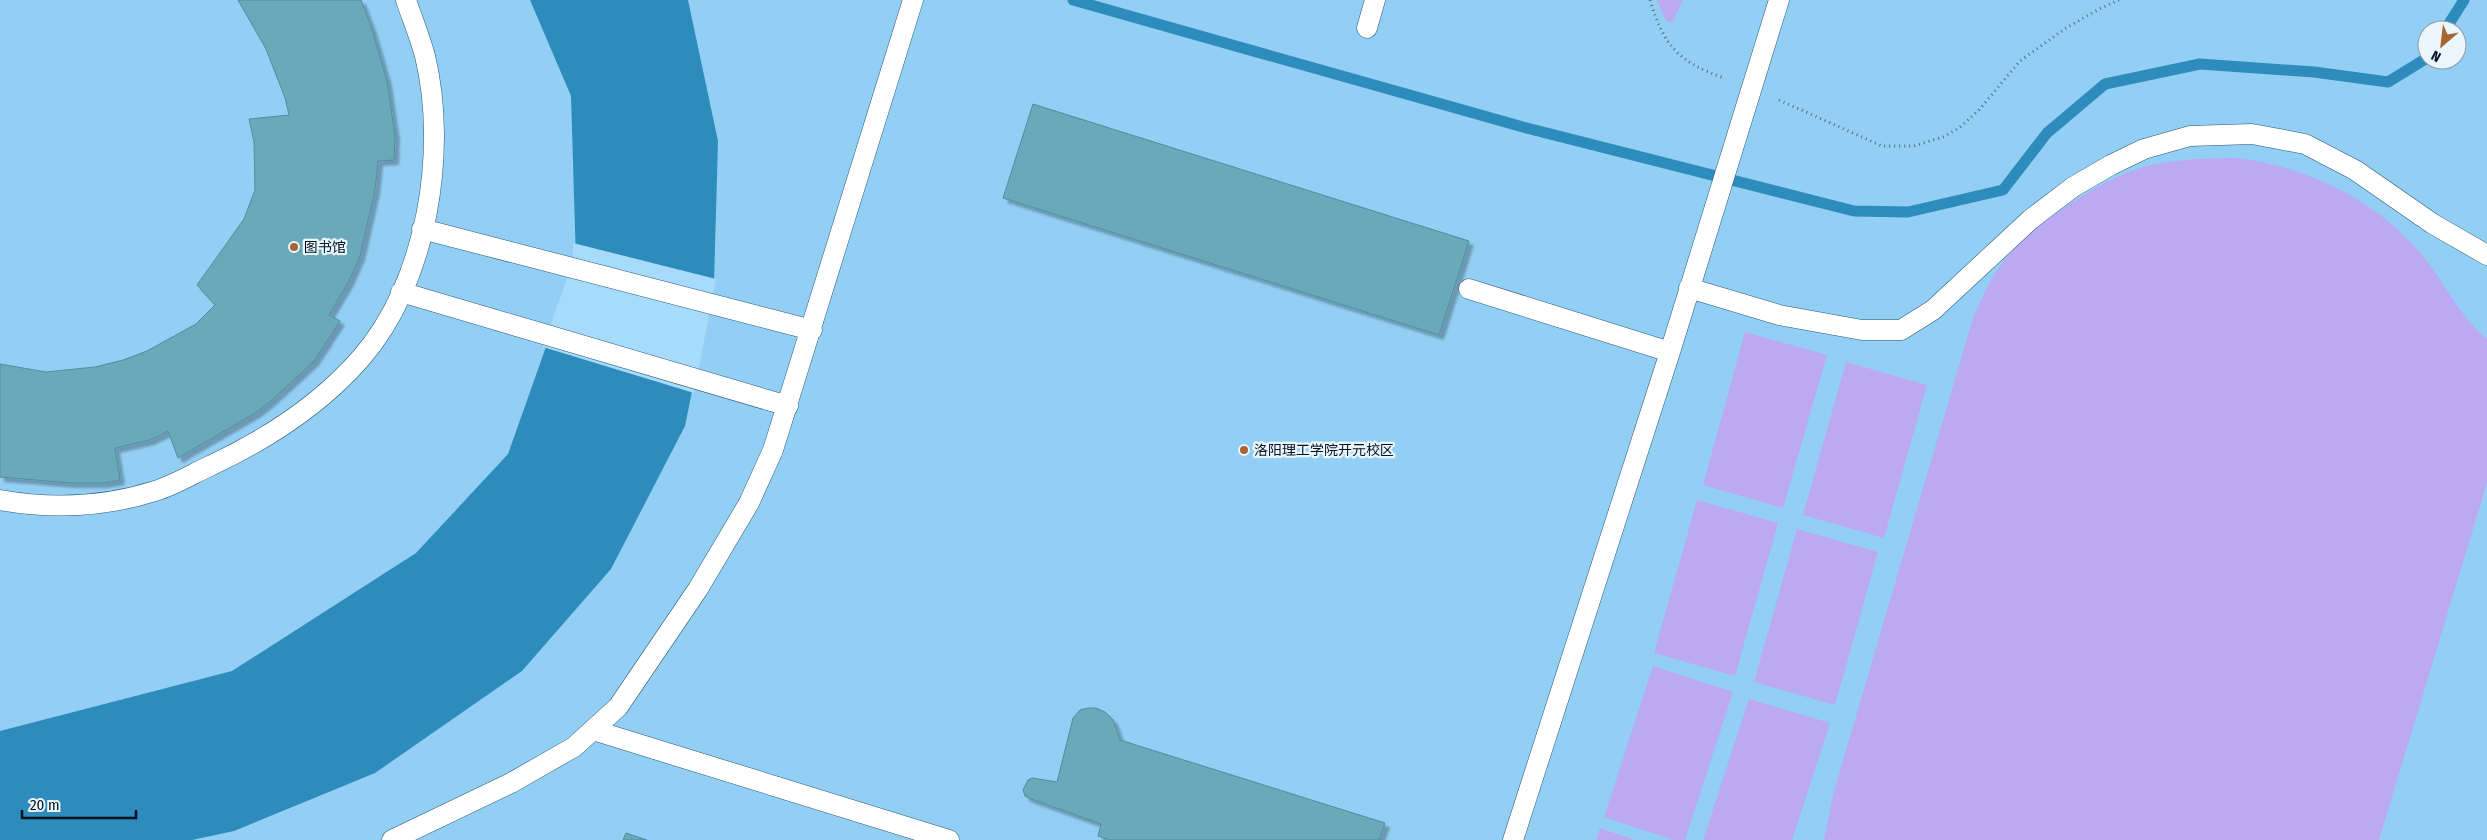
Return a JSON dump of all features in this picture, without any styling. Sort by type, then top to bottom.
[{"type":"lane","points":[[0,500],[30,505],[71,506],[113,501],[156,491],[246,449],[341,380],[380,334],[394,310],[414,261],[434,164],[432,96],[424,56],[406,0]]},
{"type":"lane","points":[[392,840],[511,783],[574,747],[618,707],[698,589],[749,503],[773,450],[812,330],[913,0]]},
{"type":"lane","points":[[1367,28],[1375,0]]},
{"type":"lane","points":[[1513,840],[1670,352],[1698,256],[1779,0]]},
{"type":"lane","points":[[1689,288],[1780,315],[1862,330],[1900,330],[1933,310],[2031,220],[2073,187],[2144,149],[2190,136],[2252,134],[2306,144],[2355,170],[2433,224],[2487,255]]},
{"type":"lane","points":[[422,229],[812,330]]},
{"type":"lane","points":[[1469,289],[1670,352]]},
{"type":"lane","points":[[401,292],[788,406]]},
{"type":"lane","points":[[593,730],[950,840]]},
{"type":"path","points":[[1650,0],[1655,17],[1677,55],[1702,70],[1751,87],[1882,146],[1914,146],[1943,138],[1959,128],[1979,110],[2020,61],[2066,28],[2099,8],[2119,0]]},
{"type":"shaded area","name":"洛阳理工学院开元校区","points":[[0,0],[2487,0],[2487,840],[0,840]]},
{"type":"shaded area","points":[[530,0],[688,0],[718,141],[714,283],[685,426],[611,569],[522,671],[375,773],[234,831],[192,840],[0,840],[0,731],[232,671],[416,553],[508,454],[576,262],[571,96]]},
{"type":"shaded area","points":[[1657,0],[1683,0],[1672,23],[1666,21]]},
{"type":"shaded area","points":[[2238,158],[2293,170],[2344,192],[2368,206],[2391,223],[2411,242],[2470,322],[2487,339],[2487,483],[2379,840],[1824,840],[1834,791],[1973,318],[1996,272],[2019,244],[2035,230],[2072,202],[2113,179],[2133,170],[2162,163],[2194,159]]},
{"type":"shaded area","points":[[1745,332],[1827,355],[1783,508],[1703,485]]},
{"type":"shaded area","points":[[1846,362],[1927,385],[1884,538],[1803,515]]},
{"type":"shaded area","points":[[1697,500],[1778,523],[1735,676],[1654,653]]},
{"type":"shaded area","points":[[1797,529],[1878,552],[1835,705],[1754,682]]},
{"type":"shaded area","points":[[1653,666],[1733,692],[1685,840],[1674,840],[1604,817]]},
{"type":"shaded area","points":[[1749,699],[1830,723],[1792,840],[1703,840]]},
{"type":"shaded area","points":[[1600,828],[1635,840],[1596,840]]},
{"type":"pier","points":[[573,243],[716,279],[694,393],[543,347],[573,261]]},
{"type":"building","name":"图书馆","points":[[238,0],[361,0],[372,29],[387,81],[395,136],[394,160],[378,161],[375,190],[360,256],[349,281],[329,315],[340,321],[314,361],[272,400],[257,412],[178,458],[168,431],[150,440],[115,448],[120,480],[104,483],[71,483],[0,477],[0,364],[46,372],[95,367],[123,360],[147,351],[196,324],[215,305],[197,285],[244,219],[255,190],[254,142],[249,119],[289,115],[285,98],[266,49]]},
{"type":"building","points":[[1033,104],[1469,241],[1439,335],[1003,198]]},
{"type":"building","points":[[1096,708],[1105,712],[1113,720],[1120,740],[1385,823],[1379,840],[1110,840],[1098,836],[1101,824],[1031,799],[1025,796],[1023,790],[1028,780],[1032,778],[1057,782],[1073,718],[1080,710]]},
{"type":"building","points":[[626,833],[647,840],[623,840]]},
{"type":"waterway","points":[[1073,0],[1523,127],[1854,211],[1908,212],[2003,190],[2047,133],[2105,84],[2200,64],[2314,72],[2388,82],[2417,64]]},
{"type":"waterway","points":[[2451,20],[2464,0]]},
{"type":"place","name":"图书馆","points":[[294,247]]},
{"type":"place","name":"洛阳理工学院开元校区","points":[[1244,450]]}]
